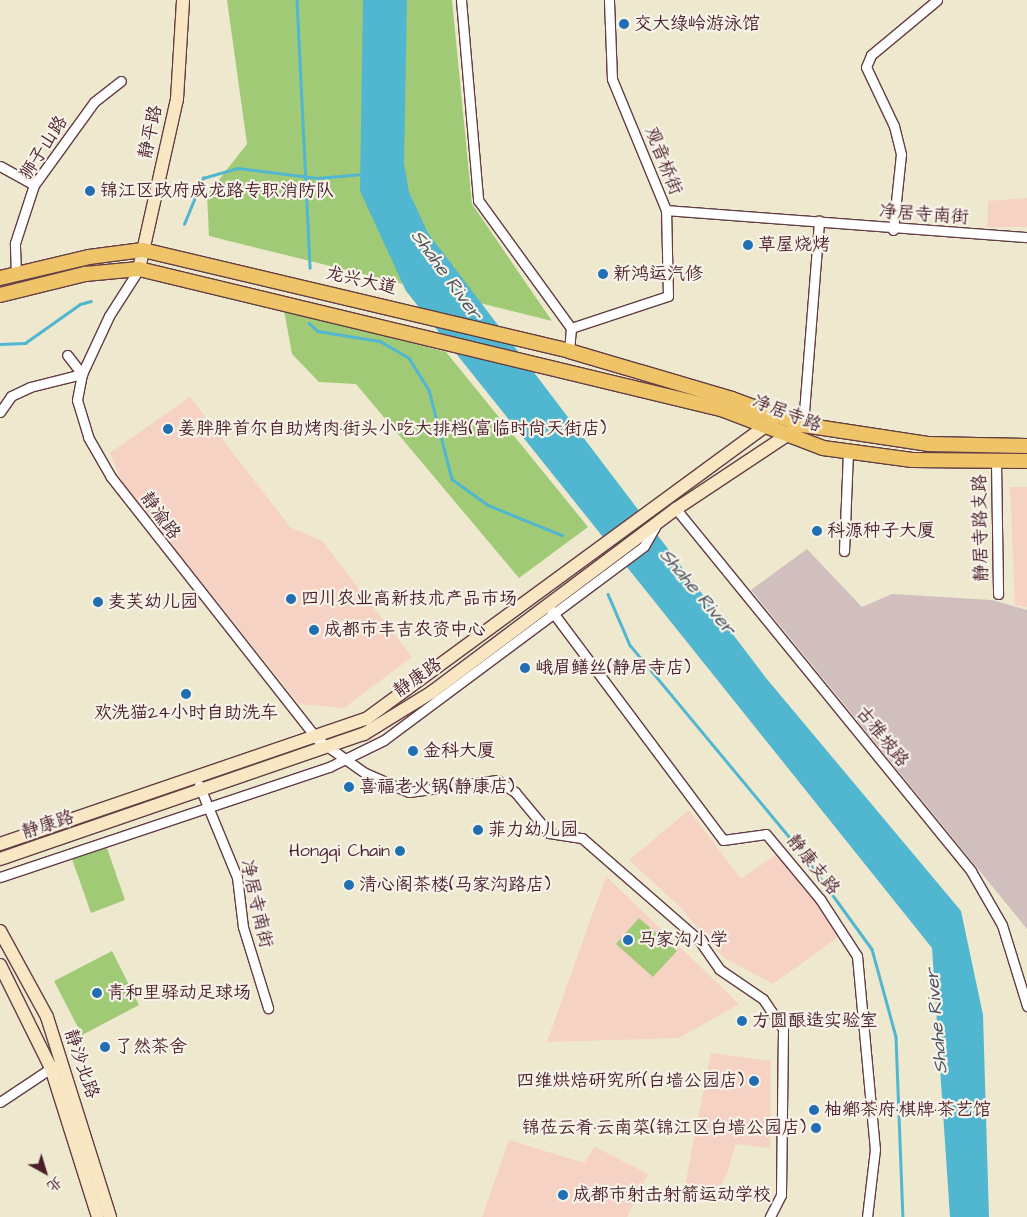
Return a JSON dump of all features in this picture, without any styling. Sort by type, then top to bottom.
[{"type":"main road","name":"静平路","points":[[139,269],[177,99],[183,0]]},
{"type":"main road","points":[[0,278],[89,257],[143,250]]},
{"type":"main road","name":"龙兴大道","points":[[143,250],[378,303],[569,352]]},
{"type":"main road","points":[[0,295],[85,274],[139,269]]},
{"type":"main road","name":"净居寺路","points":[[139,269],[540,362],[721,409],[785,436],[848,453],[996,462],[1027,460]]},
{"type":"main road","name":"净居寺路","points":[[569,352],[782,416],[803,425],[928,444],[1027,446]]},
{"type":"main road","name":"静康路","points":[[0,859],[199,786],[366,719],[418,684],[647,510],[765,426],[782,416]]},
{"type":"main road","name":"静康路","points":[[0,844],[333,748],[390,720],[551,610],[611,564],[657,523],[676,509],[803,425]]},
{"type":"main road","name":"静沙北路","points":[[0,931],[47,1017],[56,1065],[98,1217]]},
{"type":"main road","name":"静沙北路","points":[[0,965],[56,1065],[110,1217]]},
{"type":"street","points":[[461,0],[478,200],[571,328],[569,352]]},
{"type":"street","name":"观音桥街","points":[[571,328],[668,296],[666,210],[612,79],[609,0]]},
{"type":"street","points":[[893,230],[901,154],[894,126],[866,67],[872,55],[937,0]]},
{"type":"street","name":"狮子山路","points":[[16,275],[15,243],[34,185],[94,102],[121,81]]},
{"type":"street","points":[[0,166],[34,185]]},
{"type":"street","name":"净居寺南街","points":[[666,210],[819,221],[893,230],[1027,237]]},
{"type":"street","points":[[803,425],[819,221]]},
{"type":"street","name":"静渝路","points":[[139,269],[109,316],[82,374],[79,417],[111,477],[317,739],[333,748],[365,773],[409,792],[497,780],[515,792],[549,833],[582,838],[699,940],[719,969],[763,999],[783,1029],[781,1195],[770,1217]]},
{"type":"street","points":[[0,412],[11,396],[30,386],[82,374],[67,355]]},
{"type":"street","points":[[844,551],[848,453]]},
{"type":"street","name":"静居寺路支路","points":[[996,462],[998,594]]},
{"type":"street","name":"古雅坡路","points":[[676,509],[971,871],[1002,925],[1027,1006]]},
{"type":"street","points":[[0,877],[208,808],[347,758],[384,740],[551,610]]},
{"type":"street","name":"静康支路","points":[[551,610],[723,840],[766,834],[820,899],[857,956],[875,1149],[867,1217]]},
{"type":"street","name":"净居寺南街","points":[[199,786],[237,877],[243,927],[268,1008]]},
{"type":"street","points":[[0,1102],[56,1065]]},
{"type":"shaded area","points":[[1027,198],[1027,227],[987,227],[988,201]]},
{"type":"shaded area","name":"四川农业高新技术产品市场","points":[[190,397],[290,527],[322,541],[412,657],[344,708],[299,704],[122,482],[110,453]]},
{"type":"shaded area","points":[[1010,487],[1027,487],[1027,607],[1015,605]]},
{"type":"shaded area","points":[[807,549],[862,607],[892,594],[992,600],[1027,610],[1027,929],[751,590]]},
{"type":"shaded area","points":[[689,810],[741,879],[781,851],[841,935],[773,984],[723,957],[679,906],[629,860]]},
{"type":"shaded area","name":"马家沟小学","points":[[606,876],[739,1004],[679,1038],[547,1042]]},
{"type":"shaded area","points":[[711,1053],[771,1061],[770,1148],[736,1144],[727,1173],[711,1203],[683,1195]]},
{"type":"shaded area","name":"成都市射击射箭运动学校","points":[[509,1140],[584,1163],[595,1147],[648,1174],[627,1217],[482,1217]]},
{"type":"green space","points":[[227,0],[452,0],[472,204],[552,321],[209,236],[207,195],[247,144]]},
{"type":"green space","points":[[284,310],[446,352],[588,527],[519,578],[356,384],[319,382],[292,354]]},
{"type":"green space","points":[[107,848],[125,900],[91,913],[72,859]]},
{"type":"green space","points":[[639,918],[677,951],[653,977],[616,944]]},
{"type":"green space","name":"青和里驿动足球场","points":[[112,951],[139,1005],[82,1035],[54,981]]},
{"type":"water","name":"Shahe River","points":[[363,0],[407,0],[404,163],[409,192],[428,233],[766,678],[961,911],[983,1015],[989,1217],[950,1217],[932,948],[406,291],[360,191]]},
{"type":"waterway","points":[[297,0],[310,268]]},
{"type":"waterway","points":[[184,224],[203,178],[238,168],[317,178],[362,174]]},
{"type":"waterway","points":[[0,344],[25,343],[80,304],[91,301]]},
{"type":"waterway","points":[[309,323],[318,331],[380,341],[409,358],[429,390],[452,479],[488,505],[562,535]]},
{"type":"waterway","points":[[608,594],[630,645],[800,850],[872,949],[896,1037],[903,1217]]},
{"type":"place","name":"交大绿岭游泳馆","points":[[624,24]]},
{"type":"place","name":"锦江区政府成龙路专职消防队","points":[[90,191]]},
{"type":"place","name":"草屋烧烤","points":[[748,245]]},
{"type":"place","name":"新鸿运汽修","points":[[603,274]]},
{"type":"place","name":"姜胖胖首尔自助烤肉·街头小吃大排档(富临时尚天街店)","points":[[168,429]]},
{"type":"place","name":"科源种子大厦","points":[[817,531]]},
{"type":"place","name":"四川农业高新技术产品市场","points":[[291,599]]},
{"type":"place","name":"麦芙幼儿园","points":[[98,602]]},
{"type":"place","name":"成都市丰吉农资中心","points":[[314,630]]},
{"type":"place","name":"峨眉鳝丝(静居寺店)","points":[[525,668]]},
{"type":"place","name":"欢洗猫24小时自助洗车","points":[[186,694]]},
{"type":"place","name":"金科大厦","points":[[413,751]]},
{"type":"place","name":"喜福老火锅(静康店)","points":[[349,787]]},
{"type":"place","name":"菲力幼儿园","points":[[478,830]]},
{"type":"place","name":"Hongqi Chain","points":[[400,851]]},
{"type":"place","name":"清心阁茶楼(马家沟路店)","points":[[349,885]]},
{"type":"place","name":"马家沟小学","points":[[628,940]]},
{"type":"place","name":"青和里驿动足球场","points":[[97,993]]},
{"type":"place","name":"方圆酿造实验室","points":[[742,1021]]},
{"type":"place","name":"了然茶舍","points":[[105,1047]]},
{"type":"place","name":"四维烘焙研究所(白墙公园店)","points":[[754,1081]]},
{"type":"place","name":"柚鄉茶府·棋牌·茶艺馆","points":[[814,1110]]},
{"type":"place","name":"锦莅云肴·云南菜(锦江区白墙公园店)","points":[[816,1128]]},
{"type":"place","name":"成都市射击射箭运动学校","points":[[563,1195]]}]
